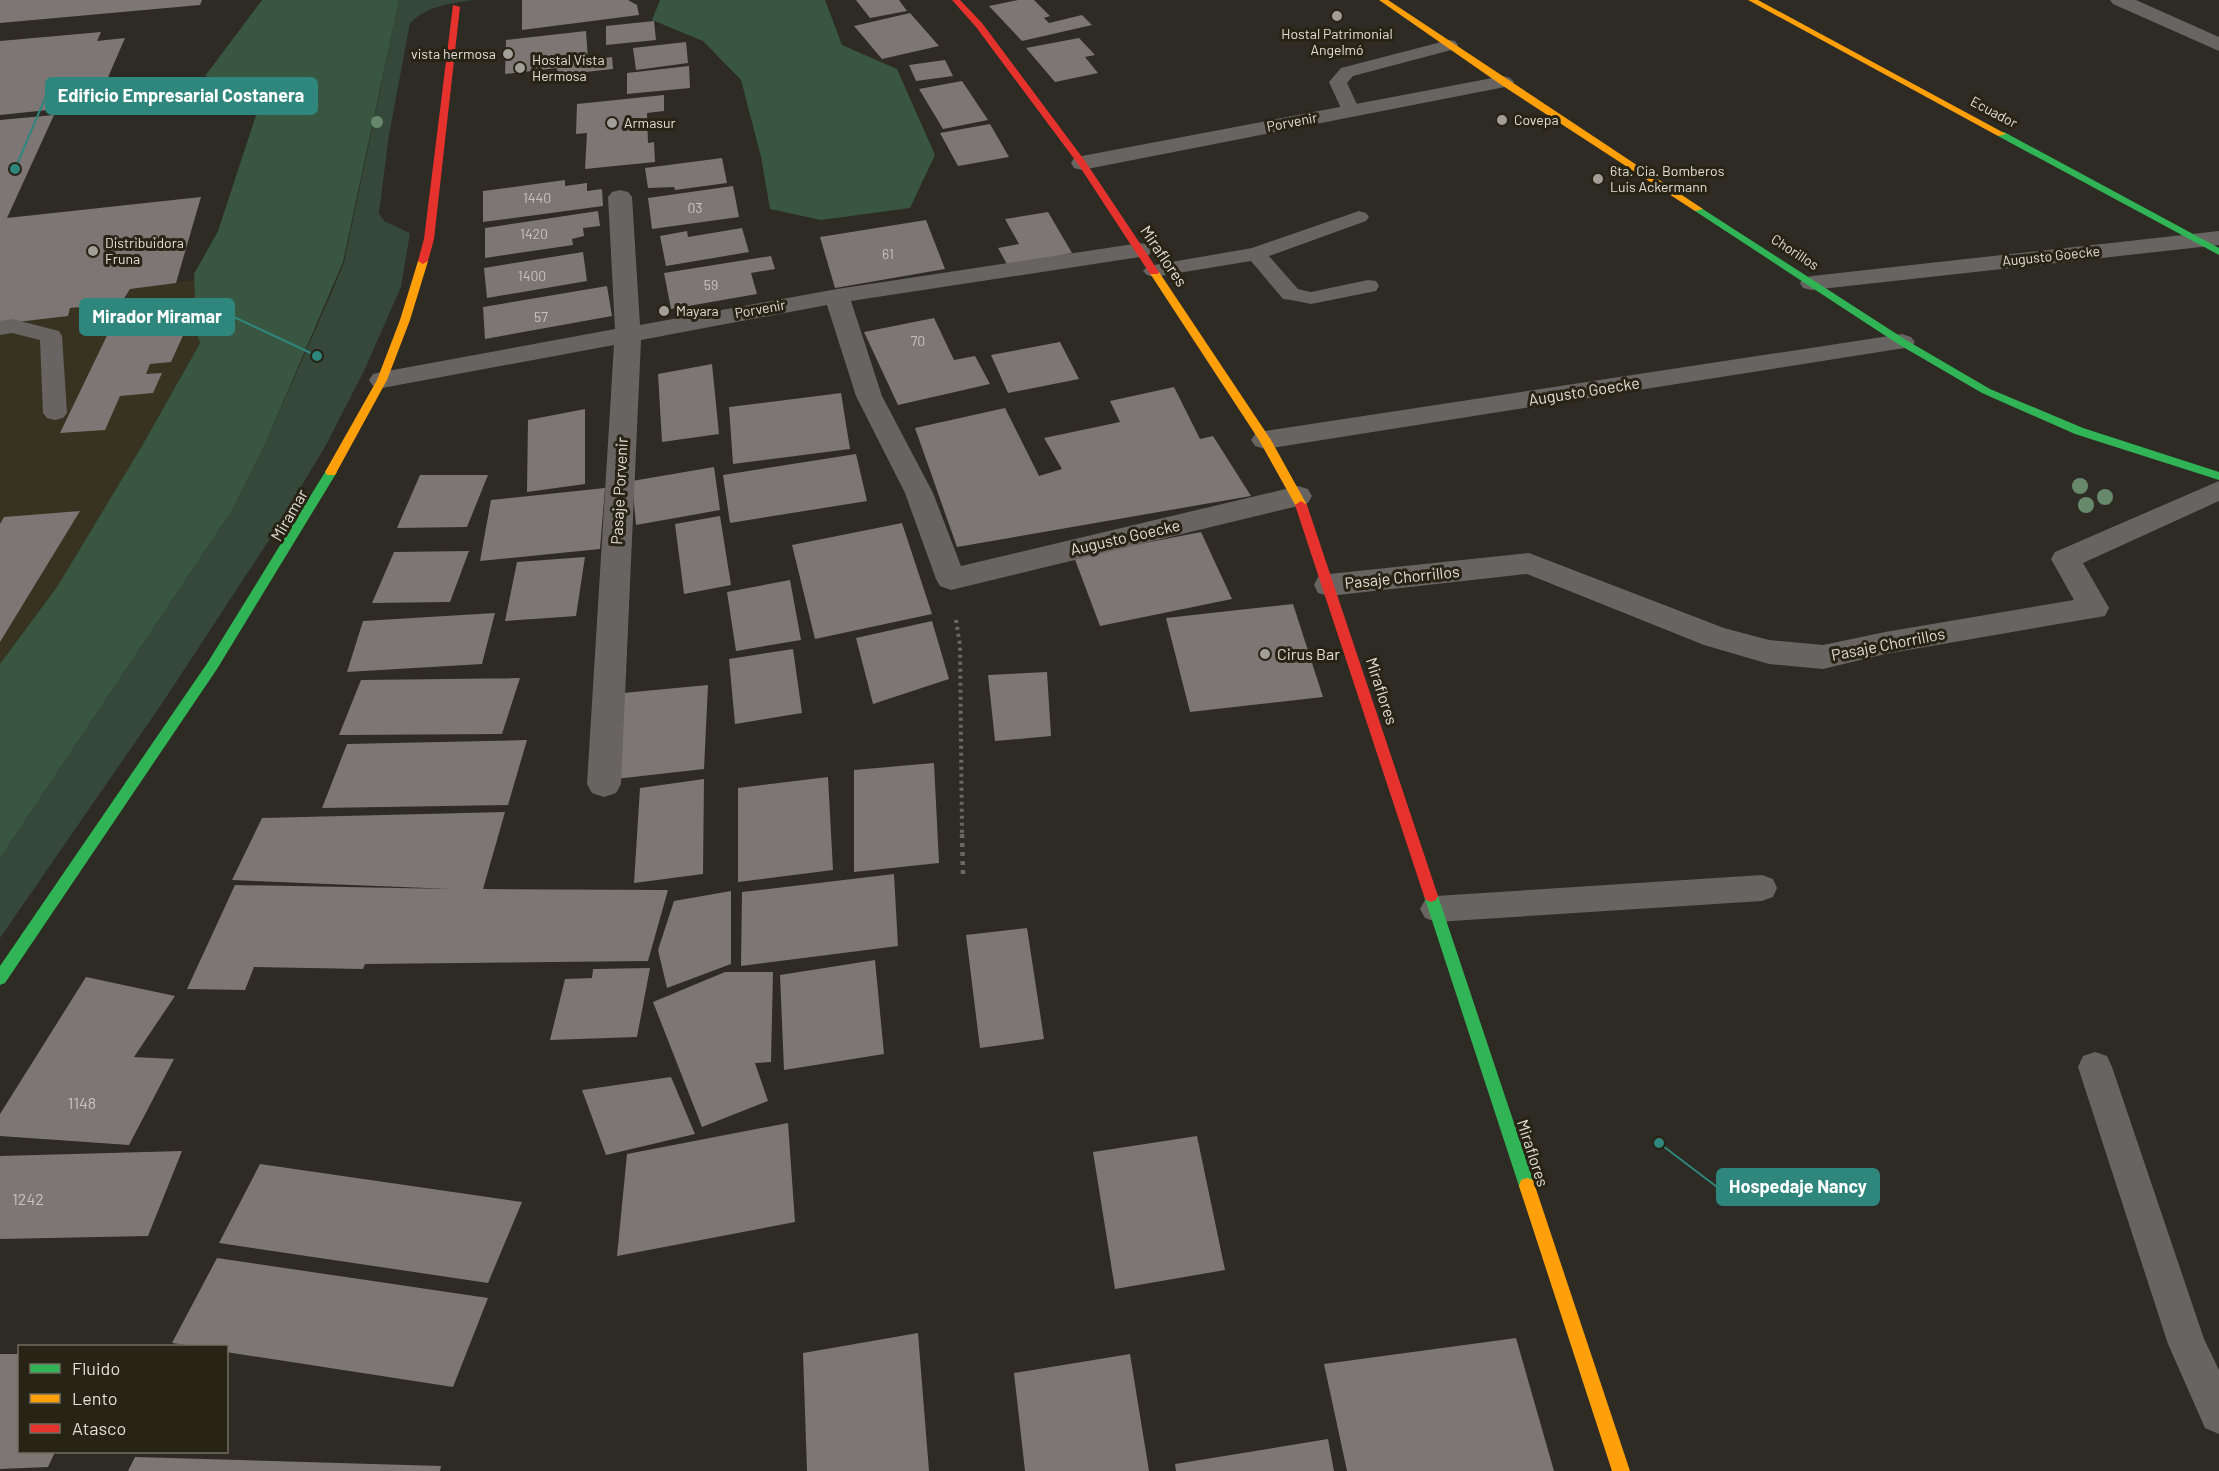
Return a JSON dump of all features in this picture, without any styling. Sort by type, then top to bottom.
[{"type":"street","name":"Miraflores","points":[[956,0],[979,25],[1082,163],[1265,440],[1298,496],[1621,1471]]},
{"type":"street","name":"Chorillos","points":[[1383,0],[1503,82],[1902,342],[1996,397],[2041,417],[2126,448],[2219,476]]},
{"type":"street","name":"Ecuador","points":[[1752,0],[2207,239],[2219,252]]},
{"type":"street","points":[[2120,0],[2219,45]]},
{"type":"street","name":"Miramar","points":[[0,978],[101,832],[283,557],[382,380],[405,320],[429,238],[456,7]]},
{"type":"street","name":"Porvenir","points":[[1082,163],[1503,82]]},
{"type":"street","name":"Pasaje Porvenir","points":[[604,784],[628,333],[620,197]]},
{"type":"street","name":"Augusto Goecke","points":[[1812,283],[2207,239]]},
{"type":"street","name":"Porvenir","points":[[382,380],[837,296],[1140,250]]},
{"type":"street","name":"Augusto Goecke","points":[[837,296],[869,396],[919,494],[951,579],[1298,496]]},
{"type":"street","name":"Augusto Goecke","points":[[1265,440],[1902,342]]},
{"type":"street","name":"Pasaje Chorrillos","points":[[1329,585],[1529,563],[1715,637],[1769,652],[1823,657],[1885,643],[2094,608],[2066,559],[2219,490]]},
{"type":"lane","points":[[1351,111],[1338,82],[1347,72],[1449,45]]},
{"type":"lane","points":[[1154,271],[1257,254],[1359,217]]},
{"type":"lane","points":[[1257,254],[1291,294],[1301,297],[1311,298],[1368,286]]},
{"type":"lane","points":[[0,328],[12,326],[51,336],[55,413]]},
{"type":"lane","points":[[1436,909],[1762,888]]},
{"type":"lane","points":[[2095,1067],[2187,1344],[2219,1414]]},
{"type":"path","points":[[960,645],[963,875]]},
{"type":"shaded area","points":[[195,280],[195,300],[191,315],[200,342],[142,446],[57,587],[0,664],[0,306]]},
{"type":"green space","points":[[262,0],[399,0],[343,262],[266,442],[232,510],[0,858],[0,664],[57,587],[142,446],[200,343],[191,315],[195,300],[194,274],[218,231],[263,94],[205,76]]},
{"type":"green space","points":[[399,0],[474,0],[432,9],[410,23],[389,135],[379,213],[384,221],[410,233],[401,287],[364,371],[326,445],[273,534],[161,705],[0,938],[0,858],[232,510],[266,442],[334,287],[344,262]]},
{"type":"green space","points":[[660,0],[825,0],[842,45],[897,69],[935,155],[910,208],[821,220],[770,209],[761,157],[741,80],[703,41],[652,20]]},
{"type":"building","points":[[0,0],[202,0],[200,5],[0,23]]},
{"type":"building","points":[[522,0],[628,0],[637,5],[639,15],[522,30]]},
{"type":"building","points":[[856,0],[899,0],[907,11],[870,18]]},
{"type":"building","points":[[1018,0],[1034,0],[1050,16],[1044,18],[1049,23],[1082,15],[1092,25],[1022,41],[989,6]]},
{"type":"building","points":[[910,13],[939,46],[882,59],[854,26]]},
{"type":"building","points":[[654,21],[656,40],[606,45],[606,26]]},
{"type":"building","points":[[586,31],[588,60],[612,57],[613,69],[558,75],[557,68],[505,74],[506,40]]},
{"type":"building","points":[[101,32],[97,41],[125,38],[96,105],[0,115],[0,41]]},
{"type":"building","points":[[1079,38],[1095,55],[1085,57],[1098,73],[1055,82],[1026,48]]},
{"type":"building","points":[[686,42],[688,63],[636,70],[633,48]]},
{"type":"building","points":[[945,60],[953,76],[916,81],[909,65]]},
{"type":"building","points":[[689,66],[690,88],[627,94],[627,73]]},
{"type":"building","points":[[962,81],[988,120],[943,129],[919,89]]},
{"type":"building","name":"Armasur","points":[[664,95],[664,111],[647,113],[648,143],[654,142],[655,162],[585,169],[587,133],[576,134],[577,104]]},
{"type":"building","name":"Distribuidora Fruna","points":[[54,115],[7,218],[201,197],[176,283],[130,289],[121,303],[70,308],[68,316],[0,324],[0,120]]},
{"type":"building","points":[[990,124],[1009,157],[958,166],[940,133]]},
{"type":"building","points":[[722,158],[727,183],[675,190],[674,187],[648,188],[645,168]]},
{"type":"building","points":[[565,180],[565,186],[587,183],[587,191],[602,189],[603,206],[483,222],[483,191]]},
{"type":"building","points":[[733,186],[739,217],[652,229],[648,198]]},
{"type":"building","points":[[598,211],[600,226],[583,228],[584,236],[572,239],[573,245],[485,258],[485,228]]},
{"type":"building","points":[[1048,212],[1072,253],[1008,266],[998,248],[1019,244],[1005,219]]},
{"type":"building","points":[[926,220],[945,269],[835,288],[820,237]]},
{"type":"building","points":[[742,228],[749,252],[666,266],[660,236],[687,231],[688,237]]},
{"type":"building","points":[[583,252],[587,281],[487,298],[484,268]]},
{"type":"building","points":[[771,256],[775,269],[751,273],[757,294],[671,309],[664,273]]},
{"type":"building","points":[[607,286],[612,316],[485,339],[483,307]]},
{"type":"building","points":[[195,300],[191,315],[147,325],[182,323],[179,330],[186,329],[171,362],[150,364],[146,374],[162,373],[153,393],[120,396],[105,430],[60,433],[115,319],[152,315],[155,307]]},
{"type":"building","points":[[934,318],[954,360],[975,356],[990,384],[898,405],[864,332]]},
{"type":"building","points":[[1060,342],[1079,379],[1008,393],[991,355]]},
{"type":"building","points":[[712,364],[719,434],[662,442],[658,374]]},
{"type":"building","points":[[1174,387],[1200,439],[1213,436],[1251,496],[957,547],[915,428],[1005,408],[1039,476],[1062,469],[1044,438],[1120,422],[1110,401]]},
{"type":"building","points":[[841,393],[850,449],[733,464],[729,407]]},
{"type":"building","points":[[585,409],[585,484],[527,492],[528,420]]},
{"type":"building","points":[[856,454],[867,501],[730,523],[723,475]]},
{"type":"building","points":[[714,467],[720,510],[636,525],[632,481]]},
{"type":"building","points":[[420,475],[488,475],[467,527],[397,528]]},
{"type":"building","points":[[605,488],[600,549],[480,561],[491,500]]},
{"type":"building","points":[[80,511],[0,642],[0,524],[4,517]]},
{"type":"building","points":[[720,516],[731,585],[684,594],[675,524]]},
{"type":"building","points":[[902,523],[932,614],[815,639],[792,545]]},
{"type":"building","points":[[1201,532],[1232,599],[1100,626],[1074,557]]},
{"type":"building","points":[[469,551],[450,602],[372,603],[394,552]]},
{"type":"building","points":[[585,557],[576,616],[505,621],[517,562]]},
{"type":"building","points":[[790,580],[801,640],[736,651],[727,592]]},
{"type":"building","points":[[1293,604],[1323,697],[1190,712],[1166,618]]},
{"type":"building","points":[[495,613],[482,664],[347,672],[363,621]]},
{"type":"building","points":[[932,621],[949,679],[873,704],[856,638]]},
{"type":"building","points":[[793,649],[802,713],[735,724],[729,659]]},
{"type":"building","points":[[1047,672],[1051,736],[995,741],[988,675]]},
{"type":"building","points":[[520,678],[502,734],[339,735],[361,680]]},
{"type":"building","points":[[708,685],[704,769],[615,779],[623,693]]},
{"type":"building","points":[[527,740],[508,805],[322,808],[347,744]]},
{"type":"building","points":[[934,763],[939,863],[854,872],[854,770]]},
{"type":"building","points":[[828,777],[833,870],[738,882],[738,788]]},
{"type":"building","points":[[704,779],[703,874],[634,883],[640,788]]},
{"type":"building","points":[[505,812],[483,889],[668,890],[648,961],[365,964],[363,969],[254,967],[245,990],[187,989],[235,885],[451,889],[232,880],[262,818]]},
{"type":"building","points":[[894,874],[898,946],[741,966],[742,892]]},
{"type":"building","points":[[731,891],[731,964],[667,988],[658,950],[674,901]]},
{"type":"building","points":[[1027,928],[1044,1039],[980,1048],[966,935]]},
{"type":"building","points":[[875,960],[884,1054],[784,1070],[780,975]]},
{"type":"building","points":[[650,968],[637,1037],[550,1040],[565,979],[592,978],[593,969]]},
{"type":"building","points":[[725,972],[773,972],[771,1062],[755,1063],[768,1101],[702,1127],[653,1002]]},
{"type":"building","points":[[86,977],[175,996],[134,1057],[174,1059],[129,1145],[0,1136],[0,1114]]},
{"type":"building","points":[[671,1077],[695,1134],[606,1155],[582,1090]]},
{"type":"building","points":[[788,1123],[795,1222],[617,1256],[627,1154]]},
{"type":"building","points":[[1197,1136],[1225,1270],[1115,1289],[1093,1152]]},
{"type":"building","points":[[182,1151],[148,1236],[0,1239],[0,1156]]},
{"type":"building","points":[[260,1164],[522,1202],[488,1283],[219,1243]]},
{"type":"building","points":[[217,1258],[488,1298],[453,1387],[228,1352],[228,1345],[172,1343]]},
{"type":"building","points":[[918,1333],[929,1471],[807,1471],[803,1353]]},
{"type":"building","points":[[1516,1338],[1554,1471],[1347,1471],[1324,1364]]},
{"type":"building","points":[[0,1354],[18,1354],[18,1453],[55,1453],[48,1467],[0,1469]]},
{"type":"building","points":[[1130,1354],[1149,1471],[1025,1471],[1014,1373]]},
{"type":"building","points":[[1328,1439],[1334,1471],[1176,1471],[1175,1464]]},
{"type":"building","points":[[135,1457],[441,1466],[440,1471],[128,1471]]},
{"type":"traffic: fast","points":[[2001,134],[2219,252]]},
{"type":"traffic: fast","points":[[1698,209],[1902,342],[1986,391],[2079,431],[2219,476]]},
{"type":"traffic: fast","points":[[0,978],[213,666],[331,472]]},
{"type":"traffic: fast","points":[[1431,896],[1527,1186]]},
{"type":"traffic: slow","points":[[1383,0],[1503,82],[1698,209]]},
{"type":"traffic: slow","points":[[1752,0],[2001,134]]},
{"type":"traffic: slow","points":[[331,472],[382,380],[405,320],[423,261]]},
{"type":"traffic: slow","points":[[1154,272],[1265,440],[1301,505]]},
{"type":"traffic: slow","points":[[1527,1186],[1621,1471]]},
{"type":"traffic: jam","points":[[956,0],[979,25],[1082,163],[1154,272]]},
{"type":"traffic: jam","points":[[423,261],[429,239],[456,7]]},
{"type":"traffic: jam","points":[[1301,505],[1431,896]]},
{"type":"place","name":"Hostal Patrimonial Angelmó","points":[[1337,16]]},
{"type":"place","name":"vista hermosa","points":[[508,54]]},
{"type":"place","name":"Hostal Vista Hermosa","points":[[520,68]]},
{"type":"place","name":"Covepa","points":[[1502,120]]},
{"type":"place","name":"Armasur","points":[[612,123]]},
{"type":"place","name":"Edificio Empresarial Costanera","points":[[15,169]]},
{"type":"place","name":"6ta. Cia. Bomberos Luis Ackermann","points":[[1598,179]]},
{"type":"place","name":"Distribuidora Fruna","points":[[93,251]]},
{"type":"place","name":"Mayara","points":[[664,311]]},
{"type":"place","name":"Mirador Miramar","points":[[317,356]]},
{"type":"place","name":"Cirus Bar","points":[[1265,654]]},
{"type":"place","name":"Hospedaje Nancy","points":[[1659,1143]]}]
